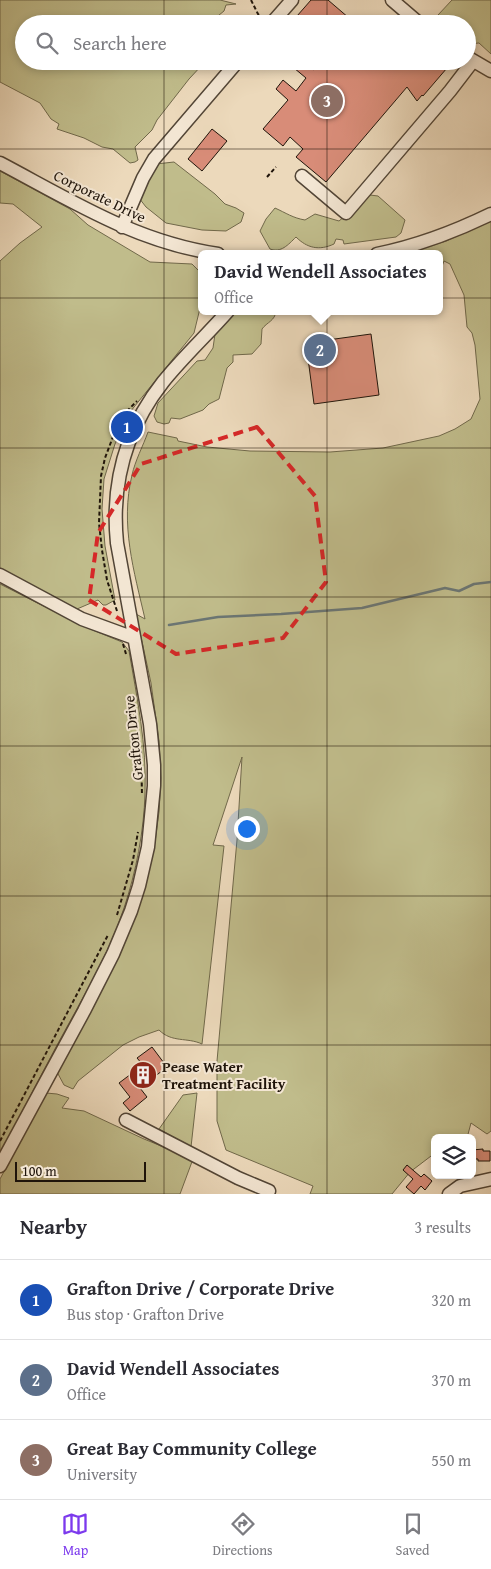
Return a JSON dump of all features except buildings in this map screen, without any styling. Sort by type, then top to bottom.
[{"type":"street","points":[[274,15],[292,0]]},
{"type":"street","points":[[392,0],[410,15]]},
{"type":"street","points":[[476,62],[491,71]]},
{"type":"street","points":[[122,227],[143,178],[154,159],[230,70]]},
{"type":"street","points":[[302,176],[346,214],[450,91],[463,70]]},
{"type":"street","name":"Corporate Drive","points":[[0,163],[122,227],[171,244],[199,250]]},
{"type":"street","points":[[392,250],[456,230],[491,214]]},
{"type":"street","name":"Grafton Drive","points":[[0,1166],[113,954],[131,911],[141,877],[150,827],[154,765],[148,704],[129,640],[115,522],[117,486],[121,466],[136,426],[163,382],[224,315]]},
{"type":"street","points":[[0,575],[82,619],[129,640]]},
{"type":"street","points":[[126,1120],[238,1178],[269,1190]]},
{"type":"street","points":[[449,1194],[460,1186],[491,1180]]},
{"type":"path","points":[[251,0],[259,15]]},
{"type":"path","points":[[268,177],[276,167]]},
{"type":"path","points":[[128,410],[140,396]]},
{"type":"path","points":[[126,656],[129,640]]},
{"type":"path","points":[[141,748],[141,802]]},
{"type":"path","points":[[115,921],[133,860],[139,825]]},
{"type":"path","points":[[0,1141],[110,932]]},
{"type":"highlighted area","points":[[257,427],[315,496],[326,582],[283,638],[176,654],[89,600],[98,533],[141,464]]},
{"type":"shaded area","points":[[0,0],[220,0],[236,4],[226,5],[224,11],[219,15],[15,15],[15,70],[197,70],[157,120],[152,130],[135,147],[138,160],[135,162],[130,163],[113,149],[102,147],[84,138],[57,129],[59,124],[51,119],[40,103],[0,82]]},
{"type":"shaded area","points":[[452,0],[491,0],[491,54],[479,43],[476,43],[476,15],[438,15]]},
{"type":"shaded area","points":[[174,162],[225,204],[244,213],[241,222],[226,231],[202,230],[166,223],[146,207],[139,198],[156,164]]},
{"type":"shaded area","points":[[0,171],[70,209],[88,225],[150,262],[192,264],[198,270],[198,315],[194,333],[130,412],[115,444],[104,479],[102,509],[105,546],[115,600],[106,605],[103,605],[98,600],[77,609],[0,568],[0,261],[42,227],[13,204],[0,203]]},
{"type":"shaded area","points":[[370,195],[378,196],[405,220],[401,233],[396,237],[344,244],[343,240],[336,239],[334,244],[318,248],[304,244],[296,237],[284,248],[274,250],[270,249],[260,231],[266,219],[275,208],[293,217],[305,220],[315,214],[339,221]]},
{"type":"shaded area","points":[[491,221],[491,1131],[487,1134],[471,1123],[468,1134],[431,1134],[431,1156],[410,1172],[392,1194],[310,1194],[313,1186],[226,1150],[217,1121],[217,1061],[237,840],[242,757],[213,845],[224,846],[202,1044],[169,1037],[159,1030],[123,1045],[78,1081],[73,1089],[64,1085],[57,1072],[147,877],[155,842],[161,778],[159,741],[151,683],[136,614],[145,619],[133,566],[127,512],[132,475],[148,432],[207,447],[250,451],[330,452],[383,448],[439,436],[471,419],[480,399],[475,345],[472,333],[467,327],[464,295],[450,264],[444,261],[443,264],[443,250],[418,250],[446,241]]},
{"type":"shaded area","points":[[231,315],[274,315],[262,329],[261,344],[252,354],[233,355],[233,362],[227,368],[219,399],[209,404],[203,410],[180,419],[171,418],[169,423],[164,424],[157,422],[154,416],[158,403],[197,361],[205,360],[213,348],[215,334]]},
{"type":"shaded area","points":[[0,584],[83,626],[122,642],[129,651],[141,722],[145,775],[143,822],[139,851],[128,894],[117,926],[93,979],[0,1155]]},
{"type":"shaded area","points":[[46,1093],[69,1098],[62,1108],[84,1111],[193,1159],[180,1194],[0,1194],[0,1179]]},
{"type":"shaded area","points":[[197,1093],[191,1147],[159,1129],[183,1095]]},
{"type":"waterway","points":[[169,625],[218,617],[362,608],[445,588],[459,591],[474,584],[491,582]]},
{"type":"place","name":"Great Bay Community College","points":[[327,101]]},
{"type":"place","name":"David Wendell Associates","points":[[320,350]]},
{"type":"place","name":"Grafton Drive / Corporate Drive","points":[[127,427]]},
{"type":"place","name":"Pease Water Treatment Facility","points":[[143,1075]]}]
